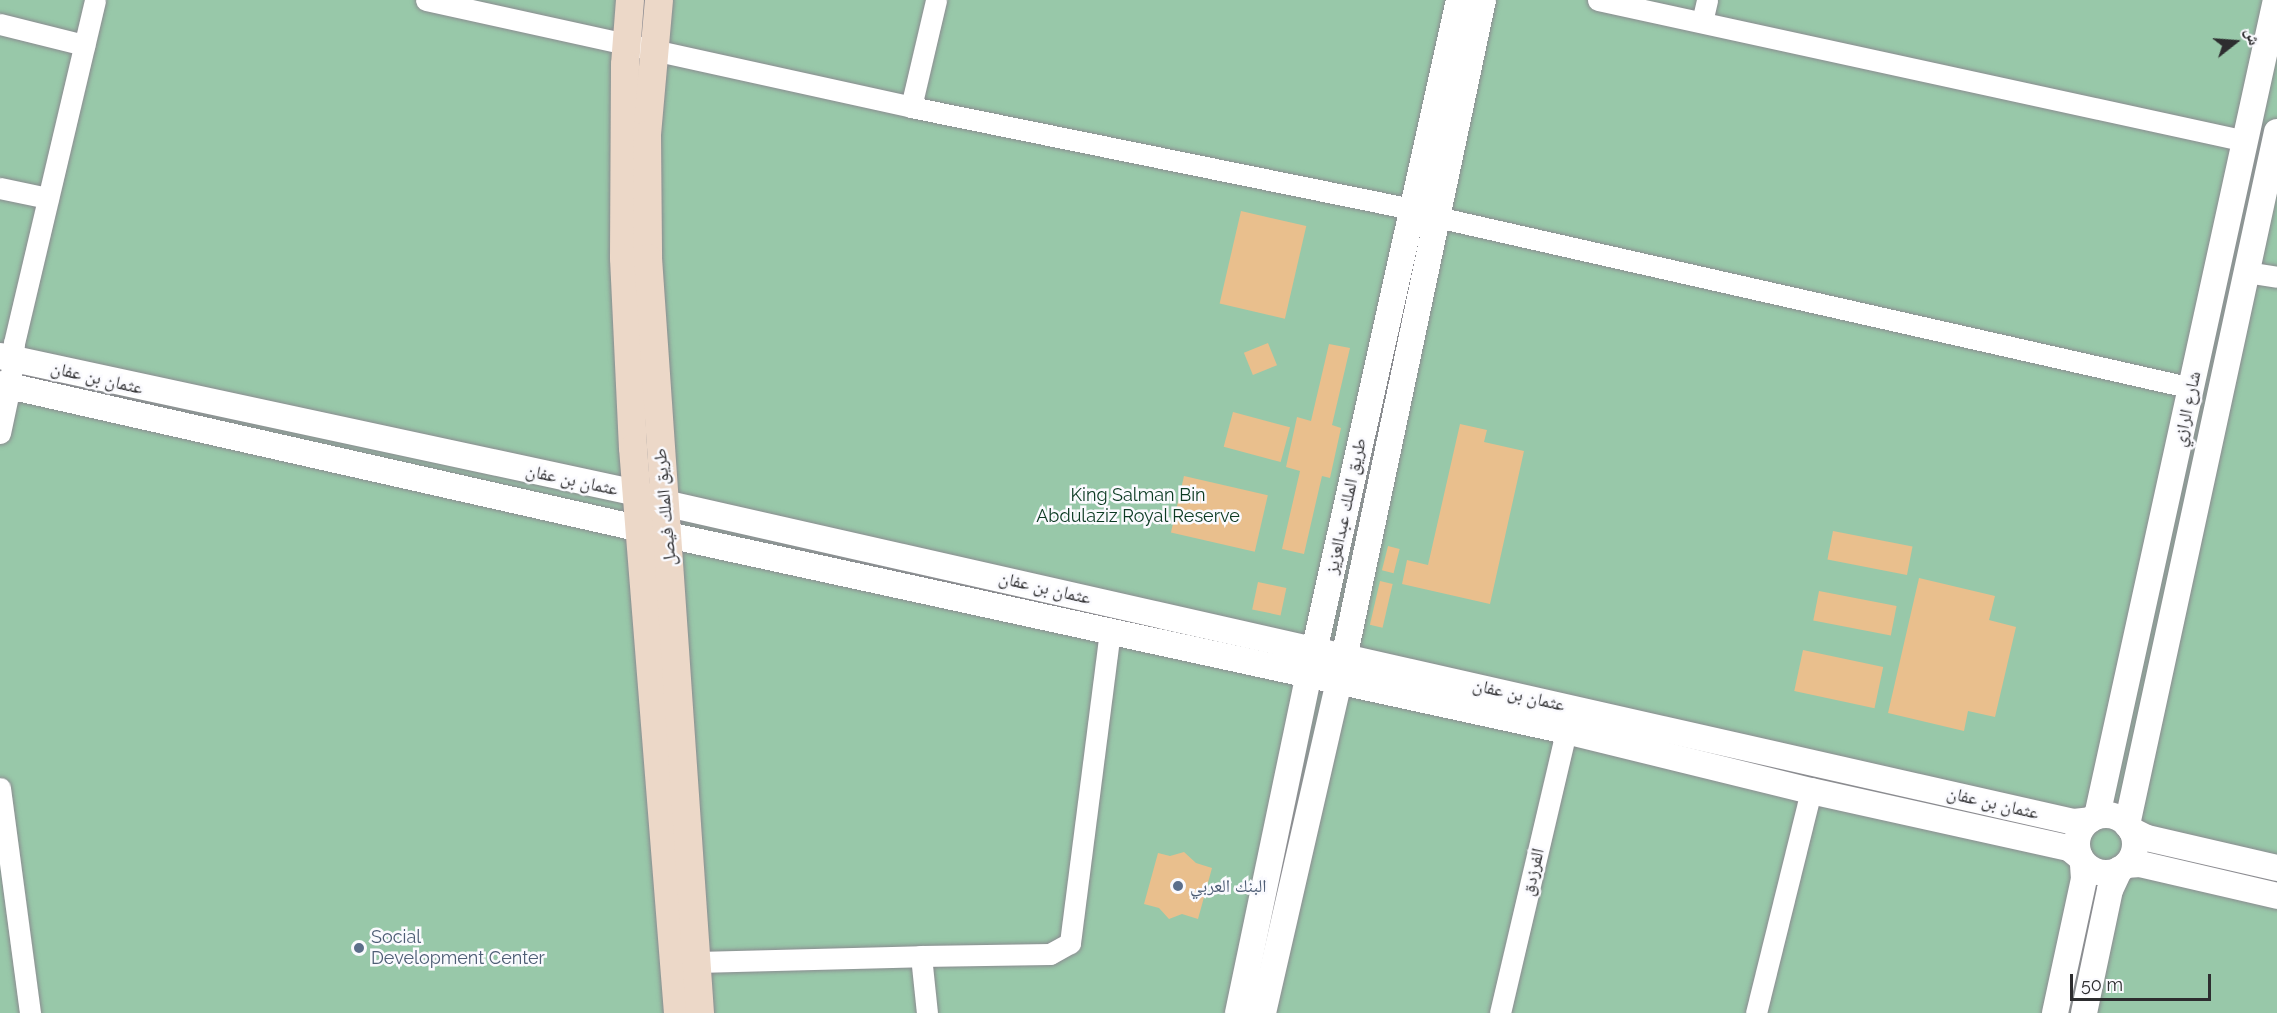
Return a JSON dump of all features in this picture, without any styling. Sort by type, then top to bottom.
[{"type":"main road","name":"طريق الملك فيصل","points":[[630,0],[640,47],[647,135],[648,258],[700,1013]]},
{"type":"main road","name":"طريق الملك فيصل","points":[[659,0],[640,47],[624,258],[637,493],[678,1013]]},
{"type":"street","points":[[0,433],[6,358],[48,198],[95,0]]},
{"type":"street","points":[[426,0],[911,107],[1412,209]]},
{"type":"street","points":[[911,107],[936,0]]},
{"type":"street","name":"طريق الملك عبدالعزيز","points":[[1238,1013],[1309,674],[1459,0]]},
{"type":"street","name":"طريق الملك عبدالعزيز","points":[[1263,1013],[1345,655],[1483,0]]},
{"type":"street","points":[[1598,0],[2246,141]]},
{"type":"street","points":[[1702,22],[1707,0]]},
{"type":"street","name":"شارع الرازي","points":[[2093,818],[2192,388],[2276,0]]},
{"type":"street","points":[[0,24],[84,45]]},
{"type":"street","name":"شارع الرازي","points":[[2129,827],[2277,132]]},
{"type":"street","points":[[0,188],[48,198]]},
{"type":"street","points":[[1437,217],[2192,388]]},
{"type":"street","points":[[2246,272],[2277,277]]},
{"type":"street","name":"عثمان بن عفان","points":[[6,358],[637,493],[664,503],[1315,648],[2074,822],[2093,818]]},
{"type":"street","name":"عثمان بن عفان","points":[[5,385],[668,535],[1566,731],[1811,791],[2068,848],[2082,860]]},
{"type":"street","points":[[697,962],[1050,954],[1070,943],[1110,631]]},
{"type":"street","name":"الفرزدق","points":[[1500,1013],[1566,731]]},
{"type":"street","points":[[0,788],[9,937],[30,1013]]},
{"type":"street","points":[[1756,1013],[1811,791]]},
{"type":"street","points":[[2055,1013],[2084,879],[2077,842],[2080,831],[2093,818],[2108,815],[2147,838],[2276,863]]},
{"type":"street","points":[[2084,1013],[2110,890],[2135,844],[2129,827]]},
{"type":"street","points":[[2082,860],[2104,873],[2140,864],[2277,896]]},
{"type":"street","points":[[921,956],[927,1013]]},
{"type":"green space","name":"King Salman Bin Abdulaziz Royal Reserve","points":[[0,0],[2277,0],[2277,1013],[0,1013]]},
{"type":"building","points":[[1241,211],[1306,226],[1285,319],[1220,304]]},
{"type":"building","points":[[1268,343],[1277,365],[1253,375],[1244,353]]},
{"type":"building","points":[[1329,344],[1350,348],[1332,425],[1341,428],[1330,478],[1322,476],[1304,554],[1282,549],[1300,471],[1286,467],[1297,417],[1311,421]]},
{"type":"building","points":[[1233,412],[1290,427],[1281,462],[1224,447]]},
{"type":"building","points":[[1460,424],[1487,430],[1484,442],[1524,451],[1490,604],[1402,584],[1407,560],[1428,565]]},
{"type":"building","points":[[1184,476],[1268,495],[1255,552],[1171,533]]},
{"type":"building","points":[[1833,531],[1913,546],[1907,575],[1827,559]]},
{"type":"building","points":[[1388,546],[1400,549],[1394,573],[1382,570]]},
{"type":"building","points":[[1919,578],[1995,596],[1989,620],[2016,627],[1995,717],[1968,711],[1964,731],[1888,713]]},
{"type":"building","points":[[1380,581],[1393,584],[1383,628],[1370,625]]},
{"type":"building","points":[[1258,582],[1286,588],[1281,615],[1252,609]]},
{"type":"building","points":[[1819,591],[1897,606],[1891,636],[1813,620]]},
{"type":"building","points":[[1803,650],[1883,667],[1874,708],[1794,691]]},
{"type":"building","name":"البنك العربي","points":[[1184,852],[1196,863],[1212,868],[1198,919],[1182,914],[1169,919],[1159,908],[1144,904],[1158,853],[1170,856]]},
{"type":"place","name":"البنك العربي","points":[[1178,886]]},
{"type":"place","name":"Social Development Center","points":[[359,948]]}]
